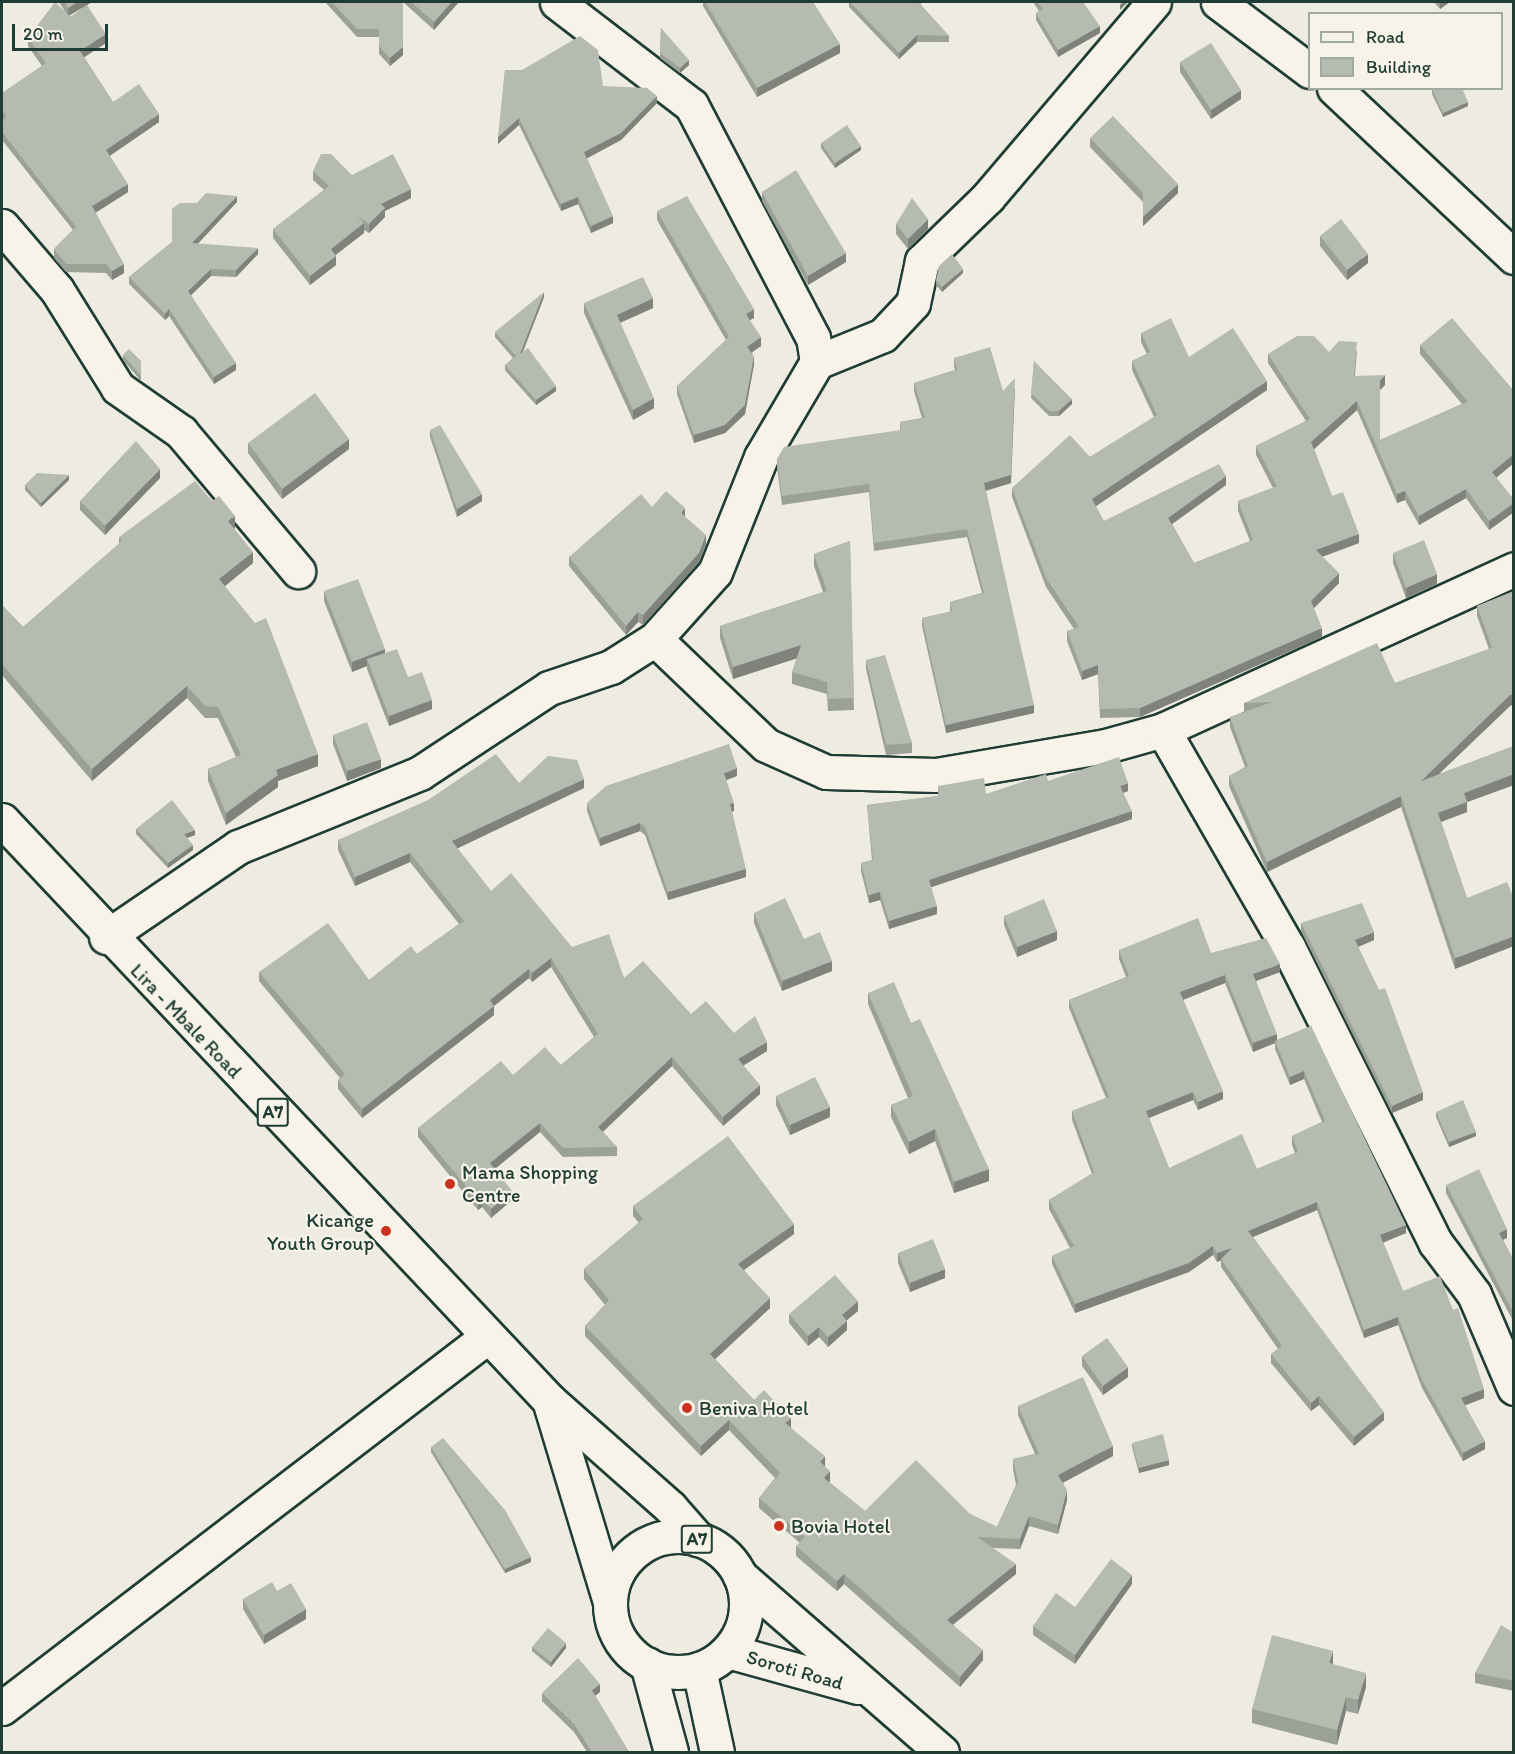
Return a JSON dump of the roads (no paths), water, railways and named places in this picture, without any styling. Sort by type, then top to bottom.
[{"type":"street","points":[[106,937],[237,847],[420,773],[549,688],[611,667],[655,639],[715,572],[761,457],[818,362],[883,335],[914,303],[922,261],[988,197],[1154,2]]},
{"type":"street","points":[[1218,2],[1308,70]]},
{"type":"street","points":[[571,5],[691,105],[813,338],[818,362]]},
{"type":"street","points":[[1336,90],[1514,257]]},
{"type":"street","points":[[2,226],[57,290],[118,388],[182,432],[298,571]]},
{"type":"street","points":[[655,639],[766,745],[826,772],[936,775],[1106,746],[1163,730],[1514,569]]},
{"type":"street","points":[[1163,730],[1288,947],[1429,1232],[1474,1294],[1514,1388]]},
{"type":"street","name":"Lira - Mbale Road","points":[[2,820],[106,937],[549,1400]]},
{"type":"street","points":[[2,1708],[488,1336]]},
{"type":"street","name":"A7","points":[[549,1400],[670,1507],[698,1539]]},
{"type":"street","name":"A7","points":[[549,1400],[619,1639],[647,1665]]},
{"type":"street","name":"A7","points":[[610,1602],[623,1564],[638,1549],[667,1538],[698,1539],[716,1547],[740,1576]]},
{"type":"street","points":[[647,1665],[672,1672],[699,1669],[728,1651],[746,1615],[740,1576]]},
{"type":"street","points":[[740,1576],[863,1689],[942,1752]]},
{"type":"street","name":"Soroti Road","points":[[728,1651],[863,1689]]},
{"type":"street","points":[[647,1665],[671,1752]]},
{"type":"street","points":[[699,1669],[716,1749]]},
{"type":"place","name":"Mama Shopping Centre","points":[[450,1184]]},
{"type":"place","name":"Kicange Youth Group","points":[[386,1231]]},
{"type":"place","name":"Beniva Hotel","points":[[687,1408]]},
{"type":"place","name":"Bovia Hotel","points":[[779,1526]]}]
